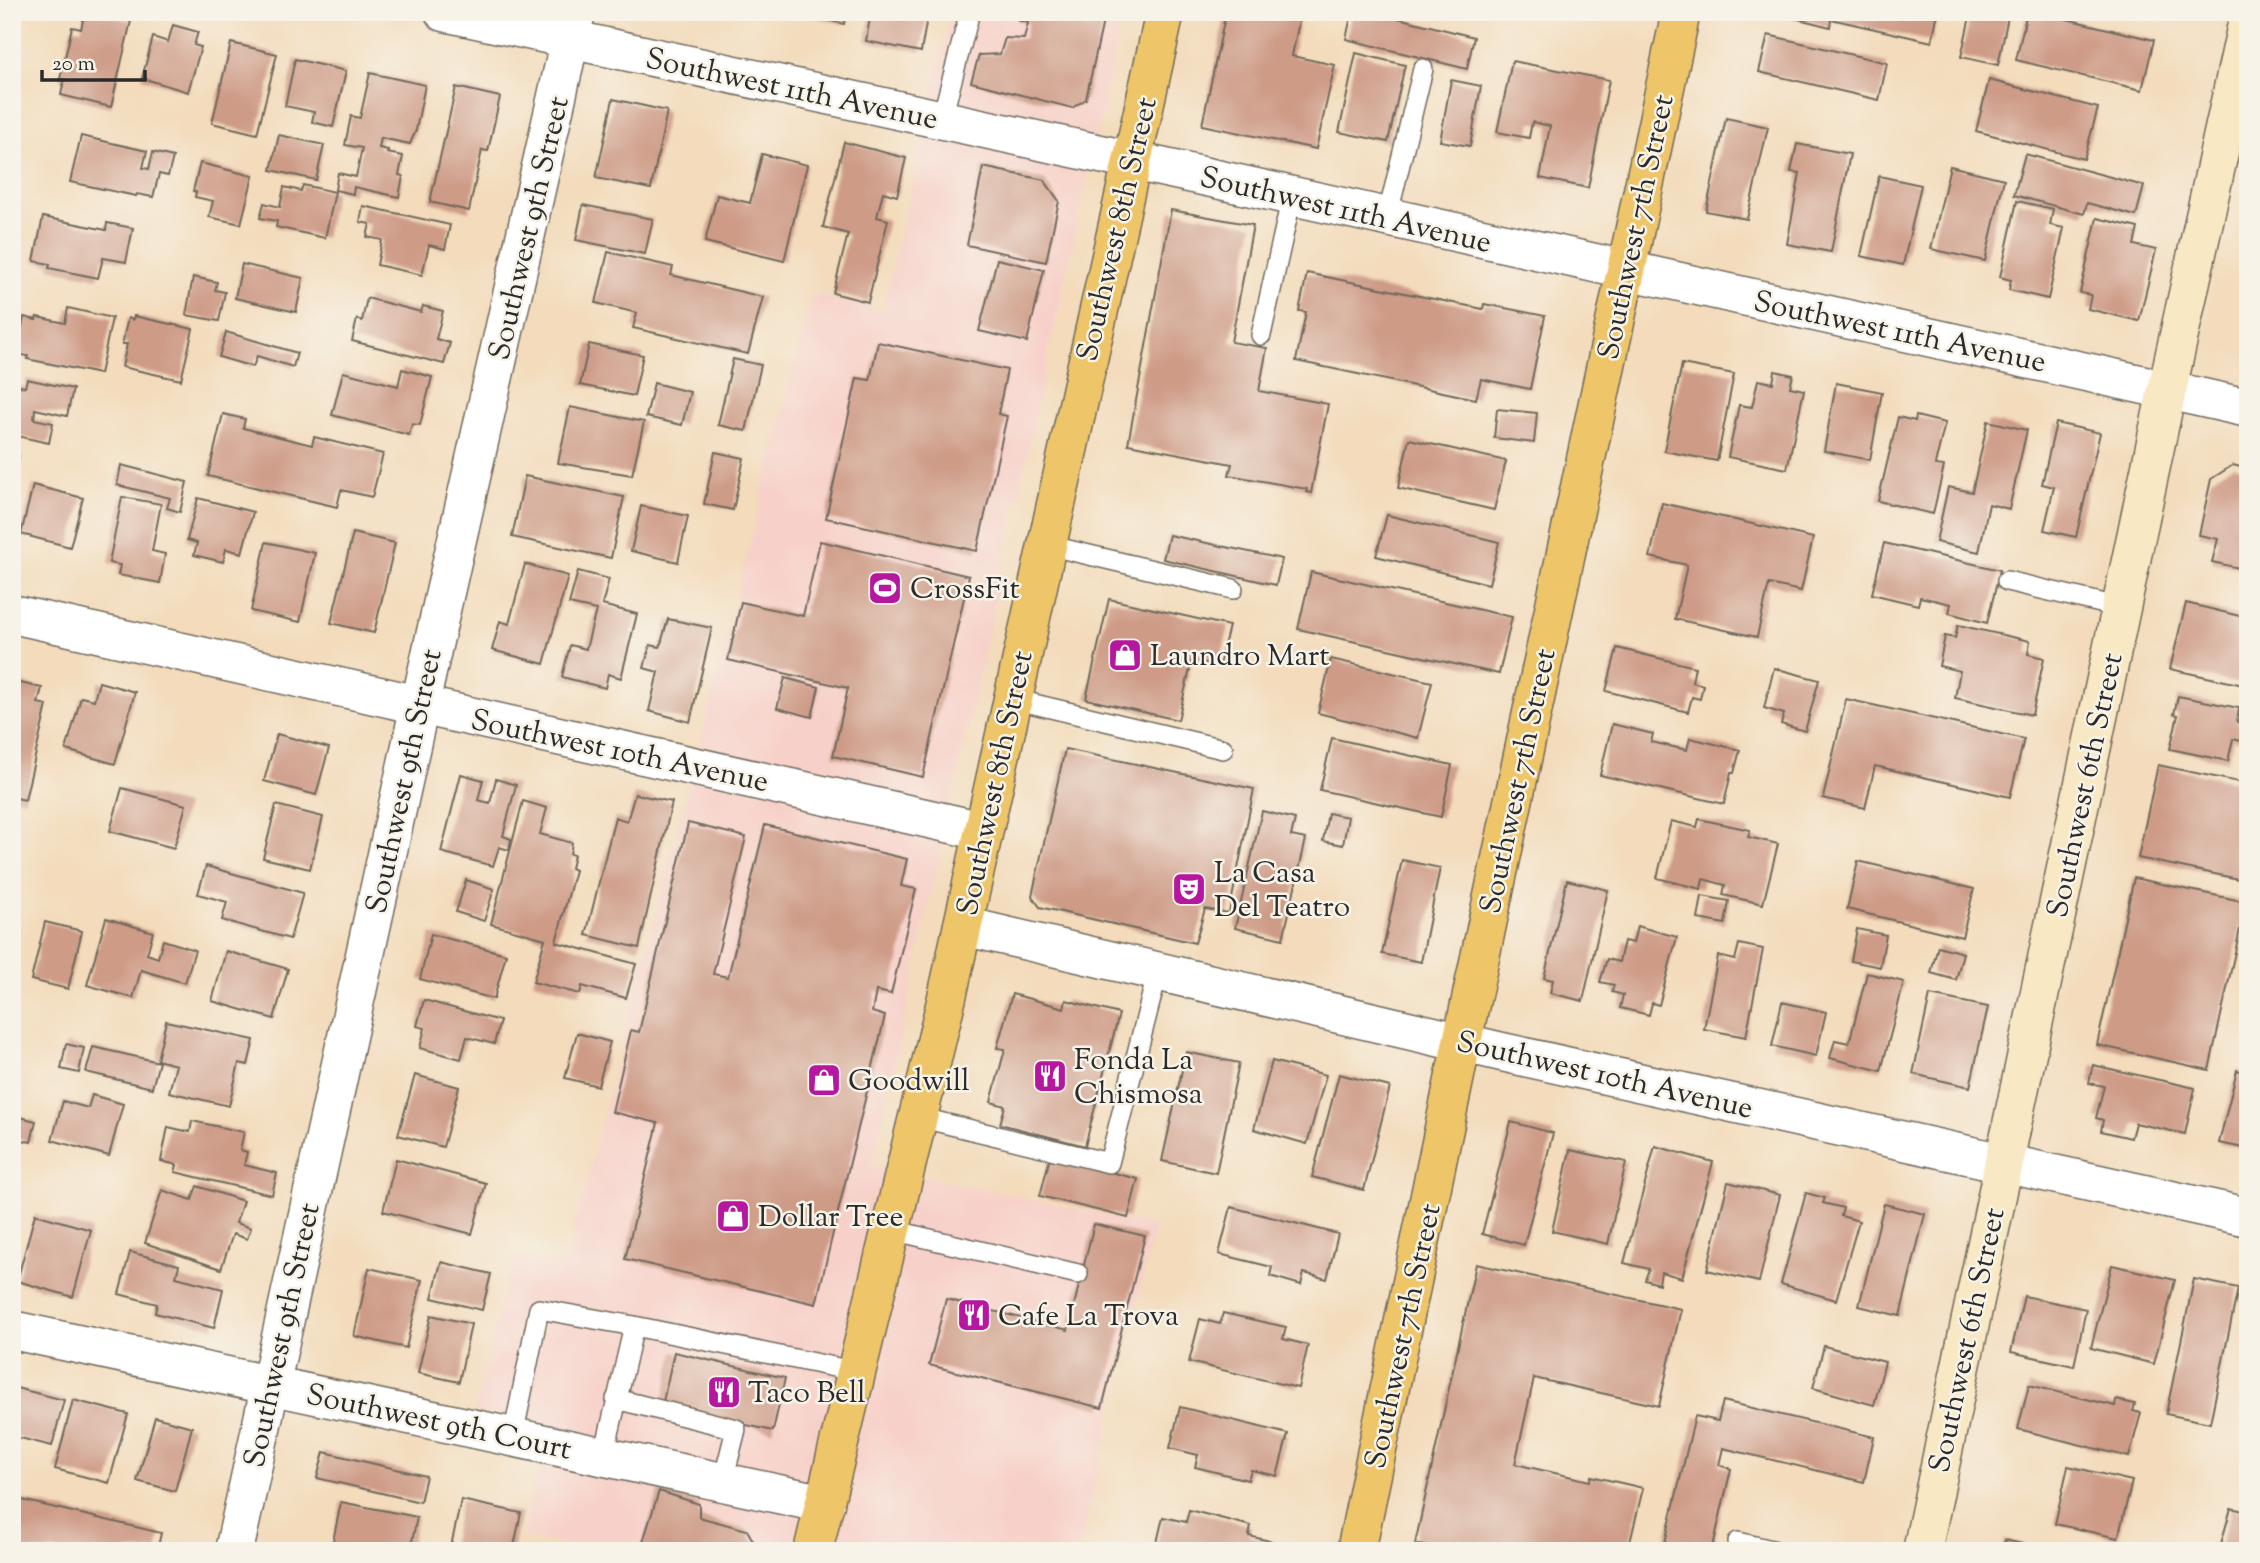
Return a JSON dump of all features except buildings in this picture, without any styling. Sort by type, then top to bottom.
[{"type":"main road","name":"Southwest 8th Street","points":[[813,1551],[963,926],[1165,12]]},
{"type":"main road","name":"Southwest 7th Street","points":[[1356,1551],[1681,12]]},
{"type":"street","name":"Southwest 11th Avenue","points":[[444,12],[573,26],[941,121],[1133,161],[2248,408]]},
{"type":"street","name":"Southwest 6th Street","points":[[1922,1551],[2167,390],[2248,20]]},
{"type":"street","name":"Southwest 9th Street","points":[[234,1551],[573,26]]},
{"type":"street","name":"Southwest 10th Avenue","points":[[12,614],[983,831]]},
{"type":"street","name":"Southwest 10th Avenue","points":[[963,926],[1462,1042],[2248,1217]]},
{"type":"street","name":"Southwest 9th Court","points":[[12,1330],[825,1503]]},
{"type":"lane","points":[[941,121],[970,12]]},
{"type":"lane","points":[[1387,218],[1423,69]]},
{"type":"lane","points":[[1261,335],[1292,196]]},
{"type":"lane","points":[[1047,545],[1233,589]]},
{"type":"lane","points":[[2007,582],[2122,608]]},
{"type":"lane","points":[[1013,699],[1223,749]]},
{"type":"lane","points":[[918,1117],[1109,1163],[1158,971]]},
{"type":"lane","points":[[892,1230],[1078,1274]]},
{"type":"lane","points":[[513,1436],[539,1309],[858,1372]]},
{"type":"lane","points":[[604,1455],[634,1326]]},
{"type":"lane","points":[[616,1399],[736,1429],[723,1481]]},
{"type":"lane","points":[[1738,1542],[1776,1551]]},
{"type":"shaded area","points":[[951,12],[1123,12],[872,1165],[1155,1226],[1079,1551],[598,1551],[523,1536],[547,1426],[473,1414],[513,1254],[565,1264],[700,744],[812,294],[883,308]]},
{"type":"place","name":"CrossFit","points":[[885,588]]},
{"type":"place","name":"Laundro Mart","points":[[1125,655]]},
{"type":"place","name":"La Casa Del Teatro","points":[[1189,889]]},
{"type":"place","name":"Fonda La Chismosa","points":[[1050,1076]]},
{"type":"place","name":"Goodwill","points":[[824,1080]]},
{"type":"place","name":"Dollar Tree","points":[[733,1216]]},
{"type":"place","name":"Cafe La Trova","points":[[974,1315]]},
{"type":"place","name":"Taco Bell","points":[[724,1392]]}]
